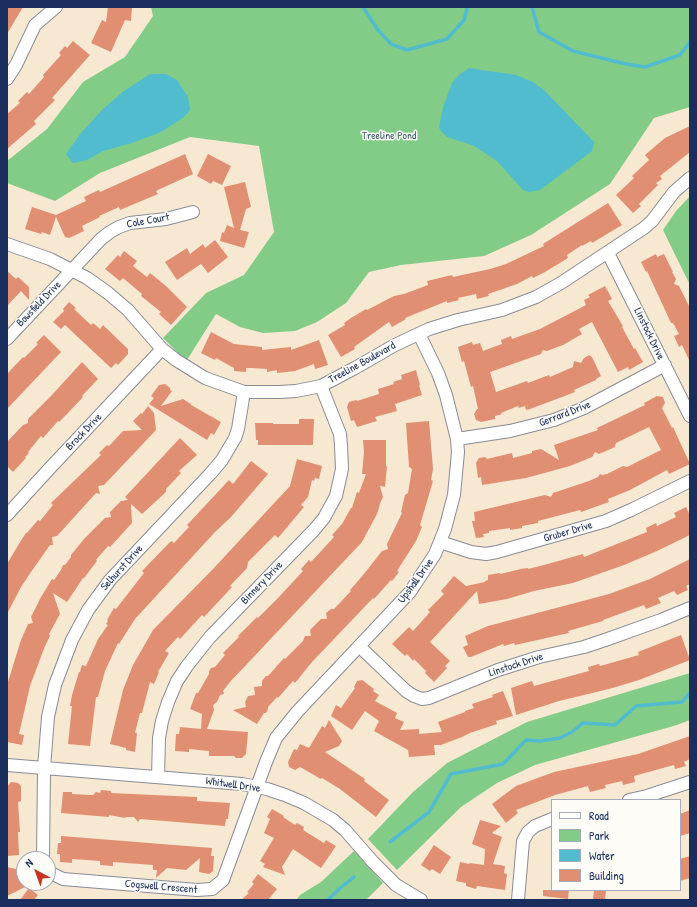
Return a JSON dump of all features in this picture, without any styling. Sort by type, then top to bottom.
[{"type":"street","points":[[7,79],[16,65],[35,25],[56,7]]},
{"type":"street","name":"Treeline Boulevard","points":[[7,244],[50,259],[87,278],[120,303],[138,320],[162,349],[186,368],[205,378],[244,392],[285,392],[321,386],[395,345],[419,334],[458,320],[502,310],[525,302],[548,291],[644,228],[652,221],[674,192],[690,178]]},
{"type":"street","name":"Cole Court","points":[[72,270],[102,239],[119,227],[130,223],[166,219],[193,212]]},
{"type":"street","name":"Linstock Drive","points":[[608,253],[690,416]]},
{"type":"street","name":"Bowsfield Drive","points":[[7,338],[72,270]]},
{"type":"street","name":"Upshall Drive","points":[[257,787],[272,748],[282,730],[297,712],[410,592],[426,568],[440,542],[454,495],[458,452],[457,439],[444,389],[419,334]]},
{"type":"street","name":"Brock Drive","points":[[7,516],[27,492],[162,349]]},
{"type":"street","name":"Gerrard Drive","points":[[457,439],[510,431],[554,420],[589,405],[665,365]]},
{"type":"street","name":"Binnery Drive","points":[[158,777],[159,738],[162,721],[174,688],[187,666],[210,637],[314,530],[324,518],[336,496],[342,469],[340,434],[321,386]]},
{"type":"street","name":"Selhurst Drive","points":[[44,768],[51,702],[60,669],[78,628],[88,610],[110,580],[222,460],[235,438],[238,429],[244,392]]},
{"type":"street","name":"Gruber Drive","points":[[440,542],[471,552],[486,554],[498,552],[606,521],[690,481]]},
{"type":"street","name":"Linstock Drive","points":[[359,646],[406,691],[422,699],[430,698],[498,670],[539,657],[584,647],[661,620],[690,608]]},
{"type":"street","name":"Whitwell Drive","points":[[7,765],[242,784],[285,795],[304,803],[333,820],[345,830],[388,877],[405,891],[421,900]]},
{"type":"street","points":[[43,851],[44,768]]},
{"type":"street","points":[[634,799],[690,782]]},
{"type":"street","name":"Cogswell Crescent","points":[[56,876],[62,879],[197,890],[212,889],[223,880],[257,787]]},
{"type":"street","points":[[518,900],[523,842],[528,832],[535,826],[551,819]]},
{"type":"green space","name":"Treeline Pond","points":[[151,7],[690,7],[690,107],[654,118],[610,184],[531,235],[484,256],[401,265],[369,272],[346,303],[317,322],[295,331],[263,333],[240,327],[216,314],[187,360],[163,338],[206,293],[244,275],[274,232],[259,146],[190,137],[100,173],[55,201],[7,183],[7,161],[47,129],[83,82],[125,57],[153,16]]},
{"type":"green space","points":[[690,196],[690,285],[663,230],[676,211]]},
{"type":"green space","points":[[690,673],[690,720],[535,765],[497,783],[461,807],[397,870],[368,839],[413,792],[447,763],[527,722]]},
{"type":"green space","points":[[354,851],[383,883],[366,900],[296,900],[300,895],[321,882]]},
{"type":"water","points":[[469,68],[516,75],[531,81],[544,90],[594,142],[592,151],[540,190],[529,192],[523,190],[497,161],[474,146],[447,137],[440,130],[439,127],[443,107],[452,83],[460,74]]},
{"type":"water","points":[[150,74],[166,74],[177,80],[188,97],[190,110],[184,117],[161,132],[132,143],[103,151],[87,160],[73,163],[66,154],[81,133],[103,109],[124,91]]},
{"type":"building","points":[[7,7],[23,7],[7,34]]},
{"type":"building","points":[[108,7],[132,7],[131,21],[125,20],[111,52],[91,43],[102,20],[106,22]]},
{"type":"building","points":[[73,41],[90,55],[52,98],[55,100],[34,121],[36,124],[7,149],[7,114],[20,103],[18,101],[27,92],[29,94],[44,77],[43,75],[61,55],[59,53],[65,46],[67,48]]},
{"type":"building","points":[[690,126],[690,152],[660,176],[662,179],[656,183],[658,185],[639,204],[641,206],[633,213],[616,195],[634,178],[632,176],[649,160],[645,155],[665,138]]},
{"type":"building","points":[[185,154],[193,174],[156,191],[158,194],[120,210],[119,207],[99,216],[100,217],[82,226],[84,231],[69,238],[65,237],[56,217],[50,235],[25,229],[32,207],[56,215],[86,201],[84,197],[99,190],[100,192]]},
{"type":"building","points":[[208,154],[231,166],[222,185],[213,181],[211,184],[197,176]]},
{"type":"building","points":[[245,182],[251,207],[246,209],[240,230],[249,232],[244,248],[220,241],[222,232],[224,233],[227,225],[234,228],[224,187]]},
{"type":"building","points":[[608,203],[622,225],[592,243],[591,241],[582,245],[567,255],[568,258],[533,278],[532,276],[517,284],[488,294],[489,296],[477,299],[476,294],[458,298],[459,300],[447,303],[447,301],[405,318],[406,319],[392,327],[389,322],[354,347],[355,349],[341,357],[328,335],[345,325],[344,323],[366,309],[367,310],[394,296],[428,285],[427,281],[452,275],[453,277],[506,264],[544,246],[543,244]]},
{"type":"building","points":[[215,240],[228,257],[208,273],[201,264],[177,280],[165,262],[187,248],[190,254],[203,244],[205,248]]},
{"type":"building","points":[[124,251],[137,261],[133,266],[147,277],[150,273],[166,286],[187,307],[171,325],[159,314],[161,312],[141,296],[142,294],[123,278],[120,281],[105,269],[118,255],[120,257]]},
{"type":"building","points":[[656,254],[657,257],[664,254],[676,279],[674,284],[679,286],[690,308],[690,362],[682,345],[679,347],[674,336],[679,334],[673,323],[671,323],[647,271],[646,272],[641,262]]},
{"type":"building","points":[[7,271],[16,279],[18,277],[29,287],[29,300],[21,291],[7,306]]},
{"type":"building","points":[[605,286],[612,299],[608,301],[623,326],[622,327],[634,349],[635,348],[643,362],[629,370],[628,367],[618,372],[592,322],[579,329],[582,334],[563,345],[547,351],[543,350],[541,354],[490,372],[496,392],[527,381],[528,383],[549,375],[550,377],[573,367],[574,361],[581,363],[584,358],[589,355],[592,357],[601,376],[596,380],[574,390],[575,392],[530,409],[526,410],[525,406],[519,408],[518,406],[495,416],[495,419],[481,422],[476,420],[474,414],[478,409],[473,386],[471,387],[464,361],[462,362],[458,347],[472,342],[473,345],[480,343],[483,351],[502,344],[501,340],[511,336],[512,339],[540,329],[586,305],[584,300],[590,297],[588,295]]},
{"type":"building","points":[[69,302],[76,308],[74,309],[91,325],[93,323],[100,329],[103,325],[128,349],[128,354],[118,365],[116,363],[111,368],[65,325],[61,329],[53,322],[64,311],[63,309]]},
{"type":"building","points":[[211,332],[234,344],[262,347],[262,350],[291,347],[291,350],[319,340],[328,365],[315,369],[314,364],[295,371],[277,373],[277,370],[267,372],[267,369],[251,368],[246,368],[246,372],[234,371],[234,368],[216,358],[215,360],[201,353]]},
{"type":"building","points":[[44,335],[61,352],[7,409],[7,374],[38,344],[36,343]]},
{"type":"building","points":[[82,362],[98,379],[82,396],[83,397],[43,438],[41,436],[28,452],[29,453],[25,457],[26,458],[13,472],[7,466],[7,442],[23,425],[28,423],[28,419]]},
{"type":"building","points":[[416,370],[422,395],[395,404],[397,411],[375,417],[377,421],[357,427],[354,420],[351,421],[347,407],[349,402],[379,394],[378,389],[394,384],[393,382],[402,379],[401,375]]},
{"type":"building","points":[[165,384],[172,391],[161,406],[183,399],[221,422],[214,435],[211,433],[207,440],[149,404],[154,398],[151,396],[159,385]]},
{"type":"building","points":[[657,396],[663,397],[665,403],[662,408],[672,428],[673,427],[690,464],[669,474],[667,470],[630,490],[608,499],[609,502],[581,512],[580,510],[538,521],[538,523],[522,526],[522,528],[489,531],[489,533],[483,534],[484,537],[476,538],[472,521],[475,521],[474,512],[545,495],[551,497],[553,493],[589,481],[598,477],[600,474],[607,474],[623,466],[627,467],[661,450],[649,427],[616,443],[615,447],[599,454],[595,452],[592,457],[570,466],[526,478],[482,485],[481,477],[478,478],[476,463],[479,458],[485,457],[487,459],[512,453],[513,458],[541,449],[559,460],[554,445],[598,430],[597,428],[645,405],[644,403]]},
{"type":"building","points":[[148,406],[154,413],[156,430],[104,485],[98,486],[100,494],[96,493],[57,536],[52,537],[53,545],[50,545],[21,587],[7,614],[7,564],[26,533],[38,520],[40,521],[53,505],[51,503],[101,455],[99,453],[107,445],[109,446],[123,431],[142,430],[133,421],[141,413],[142,414]]},
{"type":"building","points":[[299,419],[314,419],[313,445],[258,445],[258,440],[256,440],[255,423],[299,424]]},
{"type":"building","points":[[429,421],[433,469],[431,480],[433,481],[420,525],[422,527],[416,541],[397,571],[399,572],[392,581],[391,580],[374,599],[373,598],[312,662],[295,683],[293,681],[278,698],[277,697],[268,707],[266,713],[264,713],[257,724],[233,710],[246,707],[245,702],[248,696],[255,695],[254,687],[262,686],[262,681],[266,676],[268,676],[284,658],[285,659],[303,641],[305,636],[311,636],[310,630],[321,619],[327,619],[326,613],[331,609],[334,609],[351,591],[350,590],[382,551],[388,549],[387,544],[402,513],[405,495],[408,493],[412,469],[409,467],[406,423]]},
{"type":"building","points":[[180,438],[197,455],[179,471],[181,473],[166,489],[166,492],[142,514],[131,504],[132,523],[96,560],[97,561],[83,578],[67,602],[53,593],[60,614],[49,634],[50,636],[30,686],[19,734],[24,735],[22,745],[7,742],[7,685],[21,640],[28,624],[33,623],[31,617],[41,597],[52,579],[54,580],[63,565],[65,565],[84,539],[105,518],[111,517],[110,512],[121,501],[128,500],[125,497]]},
{"type":"building","points":[[363,440],[386,440],[387,466],[385,487],[380,486],[383,497],[377,514],[362,542],[230,682],[223,691],[224,694],[220,695],[217,702],[213,705],[214,710],[207,729],[248,732],[246,754],[242,758],[236,758],[234,756],[209,756],[209,751],[189,749],[189,752],[175,751],[176,734],[179,734],[180,727],[201,729],[202,714],[190,709],[196,693],[198,693],[211,668],[215,667],[225,655],[223,653],[239,637],[238,636],[279,597],[303,571],[301,569],[309,560],[311,562],[334,537],[332,535],[342,524],[352,508],[357,492],[359,493],[366,474],[362,474],[364,452]]},
{"type":"building","points":[[297,459],[322,466],[319,479],[315,478],[314,481],[312,480],[308,497],[301,505],[304,507],[278,538],[275,535],[248,562],[247,568],[230,586],[232,587],[204,617],[202,615],[180,639],[178,637],[165,651],[169,653],[158,672],[154,684],[150,682],[142,713],[140,713],[135,733],[137,733],[135,752],[110,744],[123,690],[133,665],[153,630],[213,569],[290,486]]},
{"type":"building","points":[[251,461],[268,474],[231,517],[215,532],[135,619],[119,644],[118,643],[105,671],[98,697],[96,697],[90,746],[68,744],[72,706],[70,706],[79,672],[82,665],[86,666],[98,639],[108,625],[106,624],[108,621],[107,620],[114,608],[116,609],[144,573],[142,571],[171,541],[174,543],[189,527],[187,525],[229,480],[233,484]]},
{"type":"building","points":[[686,507],[690,515],[690,535],[624,565],[573,583],[534,591],[507,599],[479,604],[477,591],[430,642],[450,661],[445,666],[447,668],[434,682],[414,659],[413,661],[407,654],[405,656],[392,644],[409,627],[413,631],[430,612],[428,610],[444,594],[441,591],[454,576],[466,586],[485,582],[488,580],[488,575],[528,569],[583,554],[584,557],[647,532],[646,528],[656,523],[657,526],[676,517],[674,513]]},
{"type":"building","points":[[690,559],[690,584],[686,586],[688,590],[677,595],[674,591],[658,598],[661,603],[646,609],[644,605],[603,621],[568,631],[569,633],[515,645],[514,643],[504,646],[503,644],[471,657],[468,657],[463,647],[468,645],[465,636],[488,626],[609,594],[650,579]]},
{"type":"building","points":[[681,635],[690,660],[639,680],[559,701],[516,715],[511,688],[532,681],[534,686],[589,671],[588,667],[599,664],[600,666],[639,655],[638,652]]},
{"type":"building","points":[[362,680],[379,695],[375,701],[397,713],[395,718],[404,722],[400,730],[419,729],[419,734],[442,732],[438,722],[474,708],[472,704],[493,697],[492,695],[503,691],[513,716],[496,721],[497,724],[441,745],[434,745],[435,755],[409,757],[408,750],[374,731],[379,721],[365,711],[352,730],[331,716],[336,705],[341,708],[355,688],[354,687],[357,681]]},
{"type":"building","points":[[329,720],[342,741],[339,746],[325,752],[365,779],[364,781],[389,800],[376,817],[340,789],[322,778],[321,779],[300,767],[295,770],[289,767],[288,762],[294,749],[297,750],[300,744],[309,748],[322,726],[325,728]]},
{"type":"building","points":[[690,736],[690,759],[684,762],[686,766],[675,769],[674,765],[634,776],[635,782],[623,785],[622,781],[605,785],[606,788],[590,792],[588,786],[555,795],[516,810],[518,813],[506,823],[492,804],[516,786],[554,772],[638,754]]},
{"type":"building","points":[[11,782],[18,783],[21,786],[21,801],[18,802],[20,832],[18,832],[19,851],[16,851],[16,855],[7,856],[7,787]]},
{"type":"building","points":[[101,790],[111,791],[111,793],[197,797],[197,801],[230,803],[228,819],[226,819],[225,826],[140,819],[138,822],[134,817],[125,818],[109,815],[109,817],[61,813],[63,792],[93,795],[96,792],[100,793]]},
{"type":"building","points":[[272,809],[295,825],[297,823],[304,827],[303,830],[324,843],[326,840],[336,846],[321,868],[293,849],[282,867],[285,875],[263,867],[265,864],[260,861],[274,838],[264,833],[270,819],[267,817]]},
{"type":"building","points":[[690,810],[690,833],[681,836],[681,814]]},
{"type":"building","points":[[480,820],[501,826],[492,833],[502,837],[493,864],[505,866],[504,873],[507,874],[505,890],[477,886],[476,889],[466,886],[466,883],[456,881],[460,862],[484,865],[485,849],[472,844]]},
{"type":"building","points":[[61,836],[212,848],[211,856],[214,856],[213,871],[209,874],[199,872],[200,858],[186,870],[167,868],[156,878],[157,870],[153,870],[153,865],[113,862],[113,866],[100,865],[100,861],[72,859],[72,863],[60,862],[60,854],[57,854],[58,843],[61,843]]},
{"type":"building","points":[[434,845],[451,857],[440,874],[432,869],[430,871],[421,865]]},
{"type":"building","points":[[690,856],[690,878],[681,881],[681,859]]},
{"type":"building","points":[[7,867],[16,869],[17,891],[7,896]]},
{"type":"building","points":[[258,874],[277,889],[268,900],[241,900],[249,893],[247,892],[254,884],[252,882]]},
{"type":"building","points":[[543,890],[569,891],[568,899],[543,896]]},
{"type":"building","points":[[27,891],[33,891],[38,895],[34,900],[20,900]]},
{"type":"building","points":[[594,891],[606,891],[605,900],[593,900]]},
{"type":"waterway","points":[[363,7],[378,30],[391,44],[407,50],[447,39],[464,20],[467,9],[466,7]]},
{"type":"waterway","points":[[532,7],[539,32],[573,51],[626,64],[645,67],[680,55],[690,42]]},
{"type":"waterway","points":[[390,842],[429,812],[451,774],[503,764],[526,740],[540,741],[560,738],[572,732],[583,723],[615,725],[636,706],[682,702],[690,693]]},
{"type":"waterway","points":[[328,900],[354,877]]}]
